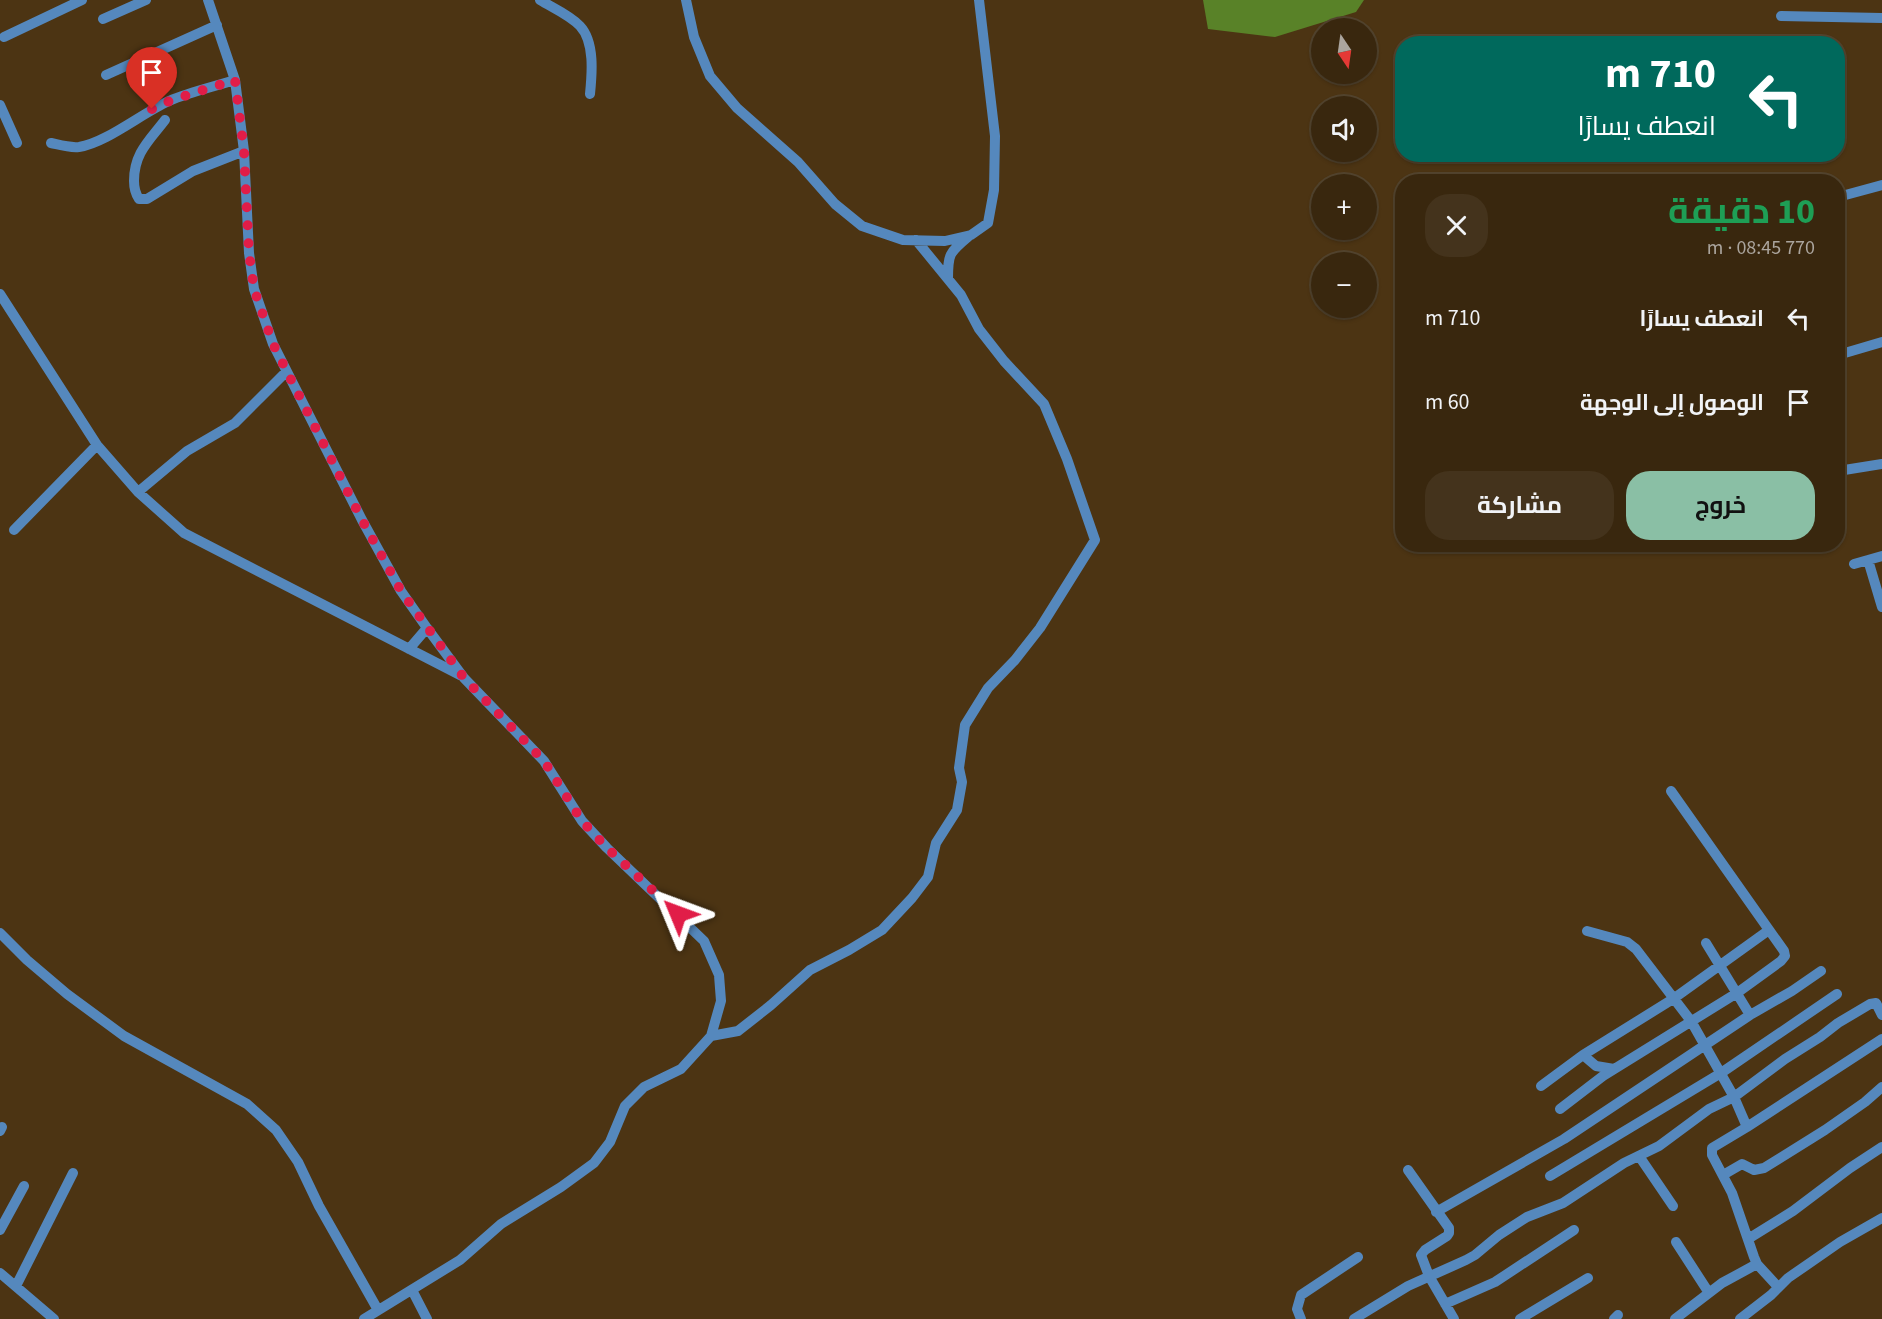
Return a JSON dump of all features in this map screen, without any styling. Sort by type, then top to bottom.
[{"type":"street","points":[[4,37],[82,0]]},
{"type":"street","points":[[104,19],[146,0]]},
{"type":"street","points":[[208,0],[235,80],[244,151],[249,253],[254,289],[273,344],[286,372],[373,540],[401,591],[464,678],[544,761],[582,821],[607,848],[704,940],[719,975],[721,1001],[711,1036],[681,1069],[644,1087],[625,1106],[610,1142],[594,1163],[561,1187],[501,1224],[460,1260],[364,1319]]},
{"type":"street","points":[[540,0],[579,24],[584,31],[589,45],[592,75],[590,94]]},
{"type":"street","points":[[686,0],[694,37],[710,76],[737,108],[798,162],[835,204],[862,226],[903,240],[945,241],[971,235]]},
{"type":"street","points":[[948,279],[948,258],[971,235],[988,224],[994,190],[995,136],[979,0]]},
{"type":"street","points":[[1781,16],[1882,18]]},
{"type":"street","points":[[106,75],[217,25]]},
{"type":"street","points":[[51,143],[79,147],[126,126],[152,109],[172,100],[235,80]]},
{"type":"street","points":[[0,105],[17,143]]},
{"type":"street","points":[[165,120],[140,151],[134,168],[135,194],[139,199],[147,199],[193,171],[244,151]]},
{"type":"street","points":[[1845,195],[1882,185]]},
{"type":"street","points":[[711,1036],[738,1031],[810,970],[882,930],[912,898],[927,877],[936,843],[957,810],[962,782],[959,768],[965,725],[988,688],[1015,660],[1040,628],[1095,540],[1067,459],[1044,404],[1004,361],[979,329],[961,295],[916,240]]},
{"type":"street","points":[[0,294],[97,445],[138,492],[184,533],[464,678]]},
{"type":"street","points":[[1845,353],[1882,342]]},
{"type":"street","points":[[138,492],[187,451],[235,423],[286,372]]},
{"type":"street","points":[[14,530],[97,445]]},
{"type":"street","points":[[1845,470],[1882,464]]},
{"type":"street","points":[[1854,564],[1882,556]]},
{"type":"street","points":[[1868,560],[1882,607]]},
{"type":"street","points":[[409,649],[427,628]]},
{"type":"street","points":[[1560,1109],[1615,1069],[1737,993],[1782,961],[1785,956],[1671,791]]},
{"type":"street","points":[[1541,1086],[1584,1055],[1673,999],[1769,930]]},
{"type":"street","points":[[1587,931],[1627,942],[1636,949],[1691,1021],[1734,1097],[1747,1126]]},
{"type":"street","points":[[0,933],[67,994],[124,1036],[247,1104],[276,1130],[298,1162],[319,1206],[378,1310]]},
{"type":"street","points":[[1706,943],[1750,1015]]},
{"type":"street","points":[[1436,1212],[1564,1139],[1821,970]]},
{"type":"street","points":[[1550,1176],[1721,1073],[1837,994]]},
{"type":"street","points":[[1354,1319],[1408,1286],[1475,1255],[1499,1235],[1527,1217],[1563,1203],[1609,1172],[1668,1140],[1709,1109],[1734,1097],[1785,1059],[1870,1004],[1876,1003],[1882,1015]]},
{"type":"street","points":[[1778,1287],[1757,1264],[1731,1193],[1712,1155],[1712,1148],[1882,1039]]},
{"type":"street","points":[[1584,1055],[1596,1066],[1615,1069]]},
{"type":"street","points":[[1723,1175],[1742,1164],[1754,1170],[1769,1165],[1825,1130],[1882,1087]]},
{"type":"street","points":[[1748,1239],[1793,1211],[1882,1147]]},
{"type":"street","points":[[1639,1156],[1673,1206]]},
{"type":"street","points":[[1408,1170],[1449,1228],[1447,1236],[1421,1255],[1454,1319]]},
{"type":"street","points":[[16,1286],[73,1173]]},
{"type":"street","points":[[0,1230],[24,1186]]},
{"type":"street","points":[[1740,1319],[1771,1295],[1788,1278],[1840,1242],[1882,1218]]},
{"type":"street","points":[[1445,1304],[1495,1282],[1574,1230]]},
{"type":"street","points":[[1676,1242],[1709,1293]]},
{"type":"street","points":[[1301,1319],[1297,1309],[1301,1295],[1358,1257]]},
{"type":"street","points":[[1675,1319],[1735,1275],[1757,1264]]},
{"type":"street","points":[[0,1273],[54,1319]]},
{"type":"street","points":[[1520,1319],[1588,1278]]},
{"type":"street","points":[[412,1290],[427,1319]]},
{"type":"green space","points":[[1203,0],[1364,0],[1356,12],[1337,18],[1311,18],[1311,26],[1275,37],[1208,29]]},
{"type":"route","points":[[152,109],[172,100],[235,80],[244,151],[249,253],[254,289],[273,344],[362,520],[401,591],[464,678],[544,761],[582,821],[607,848],[678,914]]}]
